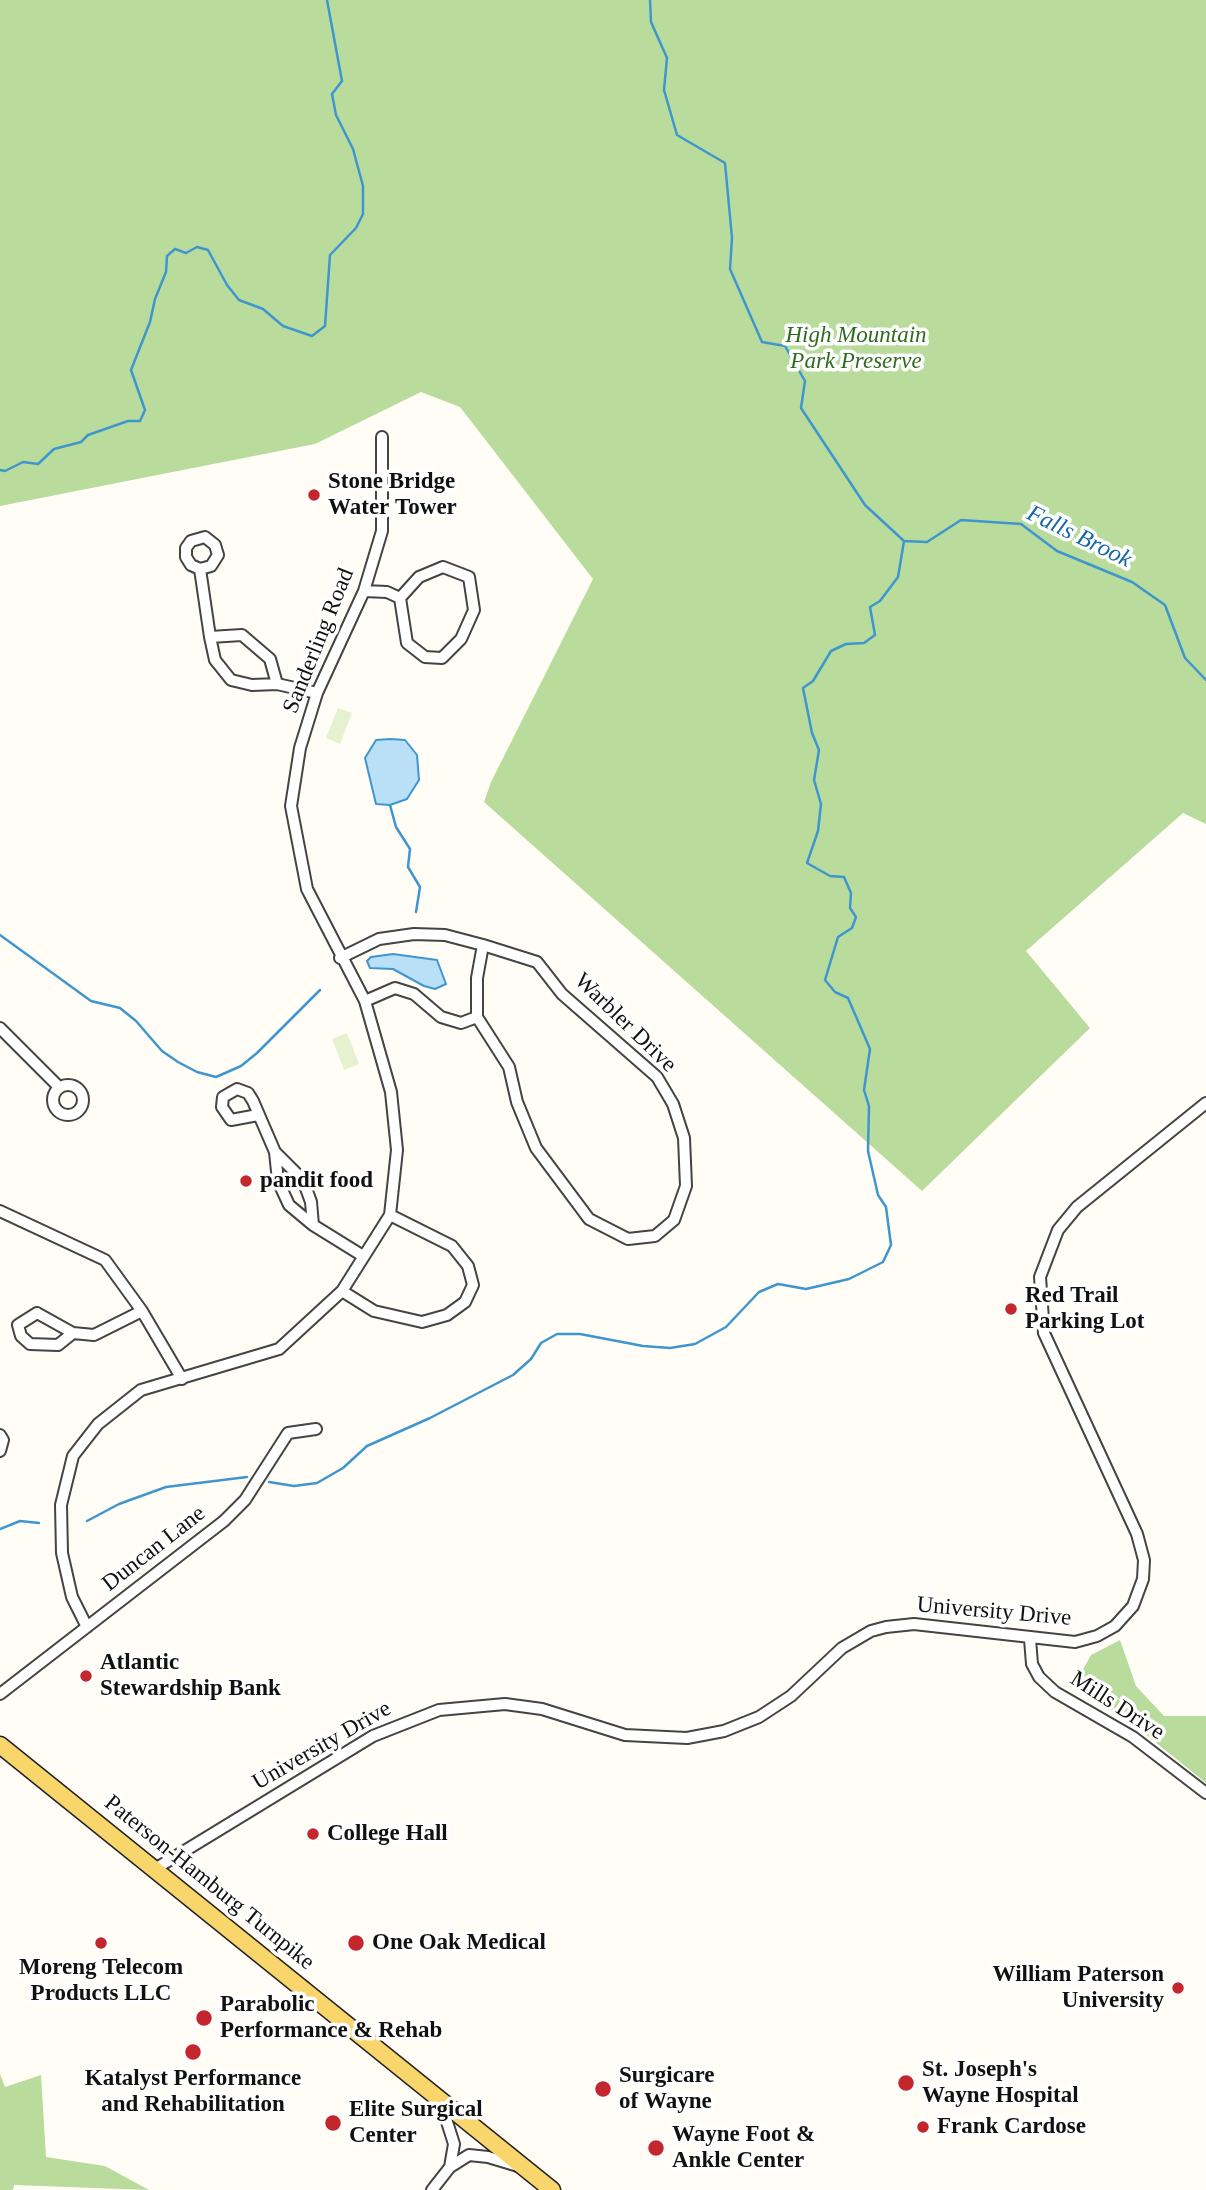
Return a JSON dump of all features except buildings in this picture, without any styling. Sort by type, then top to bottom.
[{"type":"main road","name":"Paterson-Hamburg Turnpike","points":[[3,1753],[155,1869],[552,2190]]},
{"type":"street","name":"Sanderling Road","points":[[87,1627],[72,1597],[62,1553],[61,1505],[73,1456],[99,1424],[125,1400],[141,1391],[279,1349],[342,1291],[390,1214],[397,1150],[391,1092],[365,1002],[340,958],[307,889],[291,806],[300,748],[317,693],[364,592],[382,531],[382,437]]},
{"type":"street","points":[[443,568],[469,577],[474,610],[461,639],[442,658],[425,657],[407,643],[400,597],[419,578],[443,568]]},
{"type":"street","points":[[200,569],[215,660],[231,680],[251,685],[277,684],[317,693]]},
{"type":"street","points":[[364,592],[387,592],[400,597]]},
{"type":"street","points":[[210,637],[242,635],[270,659],[277,684]]},
{"type":"street","name":"Warbler Drive","points":[[340,958],[379,939],[414,934],[445,935],[537,962],[562,994],[657,1077],[673,1104],[684,1138],[686,1186],[674,1220],[655,1236],[628,1239],[589,1219],[536,1148],[517,1102],[509,1067],[477,1017]]},
{"type":"street","points":[[365,1002],[396,988],[414,994],[441,1017],[461,1023],[477,1017],[477,978],[483,945]]},
{"type":"street","points":[[0,1028],[59,1087]]},
{"type":"street","name":"University Drive","points":[[155,1869],[373,1735],[439,1710],[505,1703],[542,1709],[625,1735],[687,1738],[724,1731],[759,1717],[791,1696],[842,1648],[870,1631],[914,1625],[1075,1642],[1097,1636],[1115,1626],[1133,1606],[1143,1579],[1144,1560],[1137,1534],[1044,1333],[1039,1303],[1040,1277],[1047,1251],[1058,1230],[1077,1207],[1206,1102]]},
{"type":"street","points":[[258,1115],[275,1152],[303,1180],[311,1202],[313,1225]]},
{"type":"street","points":[[275,1152],[275,1169],[289,1205],[313,1225],[363,1256]]},
{"type":"street","points":[[0,1210],[105,1260],[142,1311],[182,1379]]},
{"type":"street","points":[[342,1291],[374,1311],[422,1322],[447,1315],[465,1302],[473,1285],[468,1266],[452,1246],[390,1214]]},
{"type":"street","points":[[73,1333],[58,1345],[39,1346],[21,1336],[18,1325],[37,1313],[73,1333],[94,1335],[142,1311]]},
{"type":"street","name":"Duncan Lane","points":[[0,1694],[224,1521],[245,1500],[288,1433],[316,1429]]},
{"type":"street","points":[[0,1435],[3,1440],[0,1451]]},
{"type":"street","name":"Mills Drive","points":[[1030,1639],[1032,1664],[1039,1677],[1055,1692],[1133,1737],[1206,1793]]},
{"type":"street","points":[[439,2099],[454,2144],[450,2167]]},
{"type":"street","points":[[432,2190],[450,2167],[469,2155],[488,2157],[524,2168]]},
{"type":"green space","name":"High Mountain Park Preserve","points":[[0,0],[1206,0],[1206,824],[1183,813],[1026,951],[1090,1028],[922,1191],[484,802],[491,782],[593,579],[460,407],[421,392],[315,444],[0,506]]},
{"type":"green space","points":[[338,708],[352,713],[340,744],[326,738]]},
{"type":"green space","points":[[347,1033],[359,1064],[344,1070],[332,1039]]},
{"type":"green space","points":[[1120,1640],[1136,1686],[1164,1716],[1206,1716],[1206,1783],[1129,1721],[1083,1692],[1082,1671],[1091,1655]]},
{"type":"green space","points":[[0,2074],[5,2087],[41,2075],[46,2157],[105,2166],[149,2190],[14,2185],[13,2190],[0,2190]]},
{"type":"water","points":[[376,740],[405,740],[417,755],[419,780],[407,799],[390,805],[376,804],[365,758]]},
{"type":"water","points":[[393,954],[437,960],[446,984],[435,989],[424,986],[393,969],[370,968],[367,961],[371,957]]},
{"type":"waterway","points":[[0,470],[5,471],[23,462],[38,464],[54,449],[81,442],[88,435],[128,421],[140,421],[145,410],[131,370],[166,272],[167,256],[175,249],[186,253],[197,247],[208,250],[227,285],[239,300],[263,309],[283,326],[312,336],[325,326],[330,255],[356,228],[363,214],[363,186],[353,149],[336,115],[332,94],[342,81],[327,0]]},
{"type":"waterway","name":"Falls Brook","points":[[650,0],[651,22],[667,58],[664,90],[677,135],[725,163],[732,238],[730,269],[762,342],[785,346],[805,381],[801,408],[865,505],[904,541],[927,542],[961,520],[1021,524],[1057,551],[1132,582],[1165,605],[1185,658],[1206,680]]},
{"type":"waterway","points":[[269,1482],[294,1486],[317,1483],[343,1468],[367,1446],[430,1418],[513,1375],[531,1359],[541,1343],[557,1334],[580,1334],[643,1346],[670,1348],[695,1344],[726,1327],[759,1292],[778,1284],[806,1289],[849,1279],[883,1262],[891,1245],[886,1207],[878,1195],[868,1151],[869,1106],[864,1090],[870,1049],[848,998],[835,992],[825,980],[838,937],[852,928],[856,917],[850,908],[851,893],[844,877],[830,876],[807,863],[818,831],[821,804],[814,780],[819,750],[812,733],[803,688],[813,681],[831,651],[846,644],[864,643],[875,635],[870,607],[880,601],[898,577],[904,541]]},
{"type":"waterway","points":[[390,805],[396,827],[410,849],[408,867],[420,887],[416,912]]},
{"type":"waterway","points":[[0,935],[91,1001],[120,1008],[136,1021],[162,1051],[178,1062],[197,1072],[216,1077],[241,1066],[257,1053],[320,990]]},
{"type":"waterway","points":[[87,1521],[119,1504],[166,1487],[247,1477]]},
{"type":"waterway","points":[[0,1529],[20,1521],[39,1523]]},
{"type":"place","name":"Stone Bridge Water Tower","points":[[314,495]]},
{"type":"place","name":"pandit food","points":[[246,1181]]},
{"type":"place","name":"Red Trail Parking Lot","points":[[1011,1309]]},
{"type":"place","name":"Atlantic Stewardship Bank","points":[[86,1676]]},
{"type":"place","name":"College Hall","points":[[313,1834]]},
{"type":"place","name":"Moreng Telecom Products LLC","points":[[101,1943]]},
{"type":"place","name":"One Oak Medical","points":[[356,1943]]},
{"type":"place","name":"William Paterson University","points":[[1178,1988]]},
{"type":"place","name":"Parabolic Performance & Rehab","points":[[204,2018]]},
{"type":"place","name":"Katalyst Performance and Rehabilitation","points":[[193,2052]]},
{"type":"place","name":"St. Joseph's Wayne Hospital","points":[[906,2083]]},
{"type":"place","name":"Surgicare of Wayne","points":[[603,2089]]},
{"type":"place","name":"Elite Surgical Center","points":[[333,2123]]},
{"type":"place","name":"Frank Cardose","points":[[923,2127]]},
{"type":"place","name":"Wayne Foot & Ankle Center","points":[[656,2148]]}]
